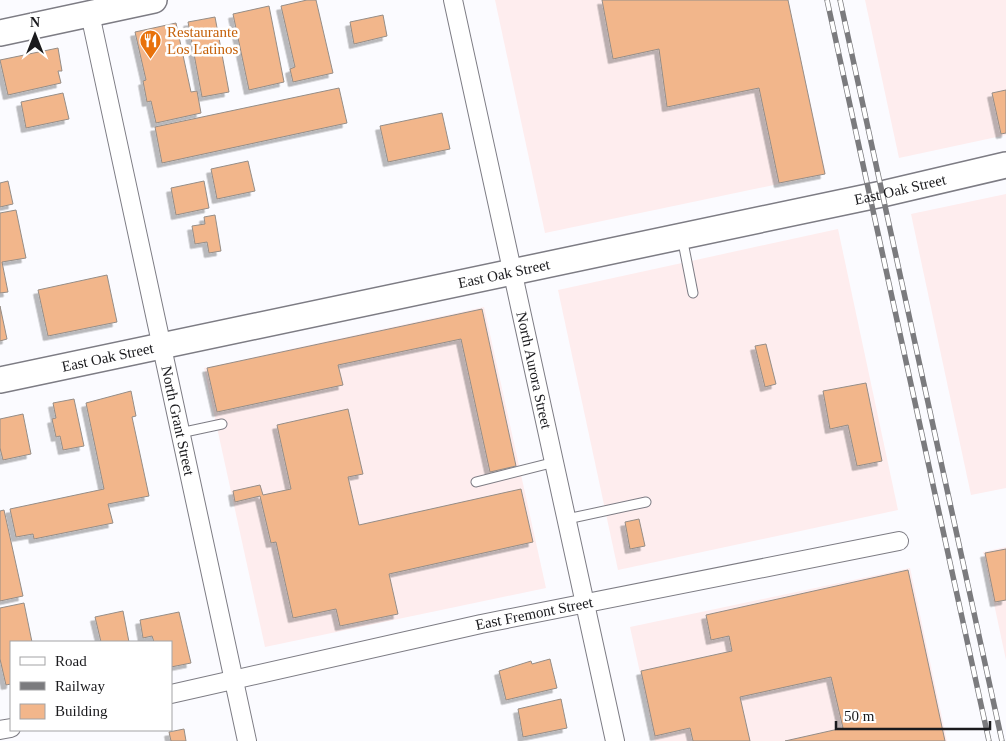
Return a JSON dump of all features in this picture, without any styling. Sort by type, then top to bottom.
[{"type":"street","points":[[0,33],[154,0]]},
{"type":"street","name":"North Aurora Street","points":[[454,0],[616,741]]},
{"type":"street","name":"North Grant Street","points":[[90,14],[247,741]]},
{"type":"street","name":"East Oak Street","points":[[0,380],[161,347],[512,270],[882,194],[1006,165]]},
{"type":"street","name":"East Fremont Street","points":[[172,694],[481,624],[899,541]]},
{"type":"lane","points":[[681,235],[693,293]]},
{"type":"lane","points":[[180,433],[222,424]]},
{"type":"lane","points":[[476,482],[555,462]]},
{"type":"lane","points":[[567,520],[646,502]]},
{"type":"shaded area","points":[[495,0],[788,0],[826,174],[545,233]]},
{"type":"shaded area","points":[[865,0],[1006,0],[1006,135],[899,158]]},
{"type":"shaded area","points":[[1006,194],[1006,488],[971,495],[911,214]]},
{"type":"shaded area","points":[[838,229],[898,510],[618,570],[558,290]]},
{"type":"shaded area","points":[[484,307],[546,588],[265,647],[204,368]]},
{"type":"shaded area","points":[[1006,547],[1006,660],[983,552]]},
{"type":"shaded area","points":[[910,568],[947,741],[655,741],[630,627]]},
{"type":"building","points":[[307,0],[316,0],[333,73],[293,82],[290,69],[295,67],[281,6]]},
{"type":"building","points":[[602,0],[788,0],[825,174],[779,183],[759,88],[667,107],[659,49],[613,59]]},
{"type":"building","points":[[269,6],[284,82],[249,90],[233,14]]},
{"type":"building","points":[[383,15],[387,36],[354,44],[350,22]]},
{"type":"building","points":[[215,17],[229,92],[202,97],[188,22]]},
{"type":"building","points":[[176,23],[191,92],[197,91],[201,113],[156,123],[151,101],[147,102],[143,81],[146,80],[135,32]]},
{"type":"building","points":[[58,48],[62,71],[58,71],[61,83],[8,95],[0,60]]},
{"type":"building","points":[[339,88],[347,123],[162,163],[155,127]]},
{"type":"building","points":[[1006,90],[1006,133],[1001,134],[992,93]]},
{"type":"building","points":[[63,93],[69,119],[26,128],[21,102]]},
{"type":"building","points":[[442,113],[450,149],[388,162],[380,126]]},
{"type":"building","points":[[248,161],[255,191],[217,199],[211,169]]},
{"type":"building","points":[[8,181],[13,204],[0,207],[0,183]]},
{"type":"building","points":[[204,181],[209,208],[176,215],[171,188]]},
{"type":"building","points":[[16,210],[26,258],[2,262],[8,292],[0,293],[0,213]]},
{"type":"building","points":[[215,215],[221,251],[209,253],[207,242],[195,244],[192,226],[205,224],[204,217]]},
{"type":"building","points":[[107,275],[117,322],[48,336],[38,290]]},
{"type":"building","points":[[0,306],[7,339],[0,341]]},
{"type":"building","points":[[482,309],[516,466],[490,472],[461,339],[338,365],[343,385],[217,412],[207,368]]},
{"type":"building","points":[[766,344],[776,384],[765,387],[755,346]]},
{"type":"building","points":[[866,383],[882,461],[857,466],[848,425],[830,429],[823,391]]},
{"type":"building","points":[[131,391],[136,416],[132,417],[149,496],[108,504],[113,523],[34,539],[33,534],[16,537],[10,509],[104,489],[86,403]]},
{"type":"building","points":[[74,399],[84,446],[63,450],[60,436],[56,437],[52,419],[56,418],[53,403]]},
{"type":"building","points":[[348,409],[363,474],[348,477],[359,525],[521,489],[533,542],[389,574],[398,614],[340,626],[336,609],[293,618],[276,542],[271,543],[260,496],[235,502],[233,491],[260,485],[263,495],[291,489],[277,425]]},
{"type":"building","points":[[23,414],[31,454],[3,460],[0,448],[0,419]]},
{"type":"building","points":[[4,510],[23,596],[0,601],[0,511]]},
{"type":"building","points":[[639,519],[645,546],[630,549],[625,522]]},
{"type":"building","points":[[1006,549],[1006,600],[995,602],[985,553]]},
{"type":"building","points":[[908,570],[945,741],[785,741],[843,728],[831,677],[740,697],[750,741],[693,741],[690,728],[655,736],[641,671],[732,651],[729,636],[711,640],[706,615]]},
{"type":"building","points":[[24,603],[32,641],[10,641],[10,684],[6,685],[0,659],[0,608]]},
{"type":"building","points":[[123,611],[129,641],[101,641],[95,617]]},
{"type":"building","points":[[179,612],[191,663],[172,667],[172,641],[154,641],[152,636],[143,638],[140,620]]},
{"type":"building","points":[[550,659],[557,688],[506,700],[499,671],[531,661],[532,664]]},
{"type":"building","points":[[561,699],[567,728],[523,737],[518,709]]},
{"type":"building","points":[[184,729],[186,741],[171,741],[169,732]]},
{"type":"railway","points":[[827,0],[989,741]]},
{"type":"railway","points":[[840,0],[1002,741]]},
{"type":"place","name":"Restaurante Los Latinos","points":[[151,60]]}]
